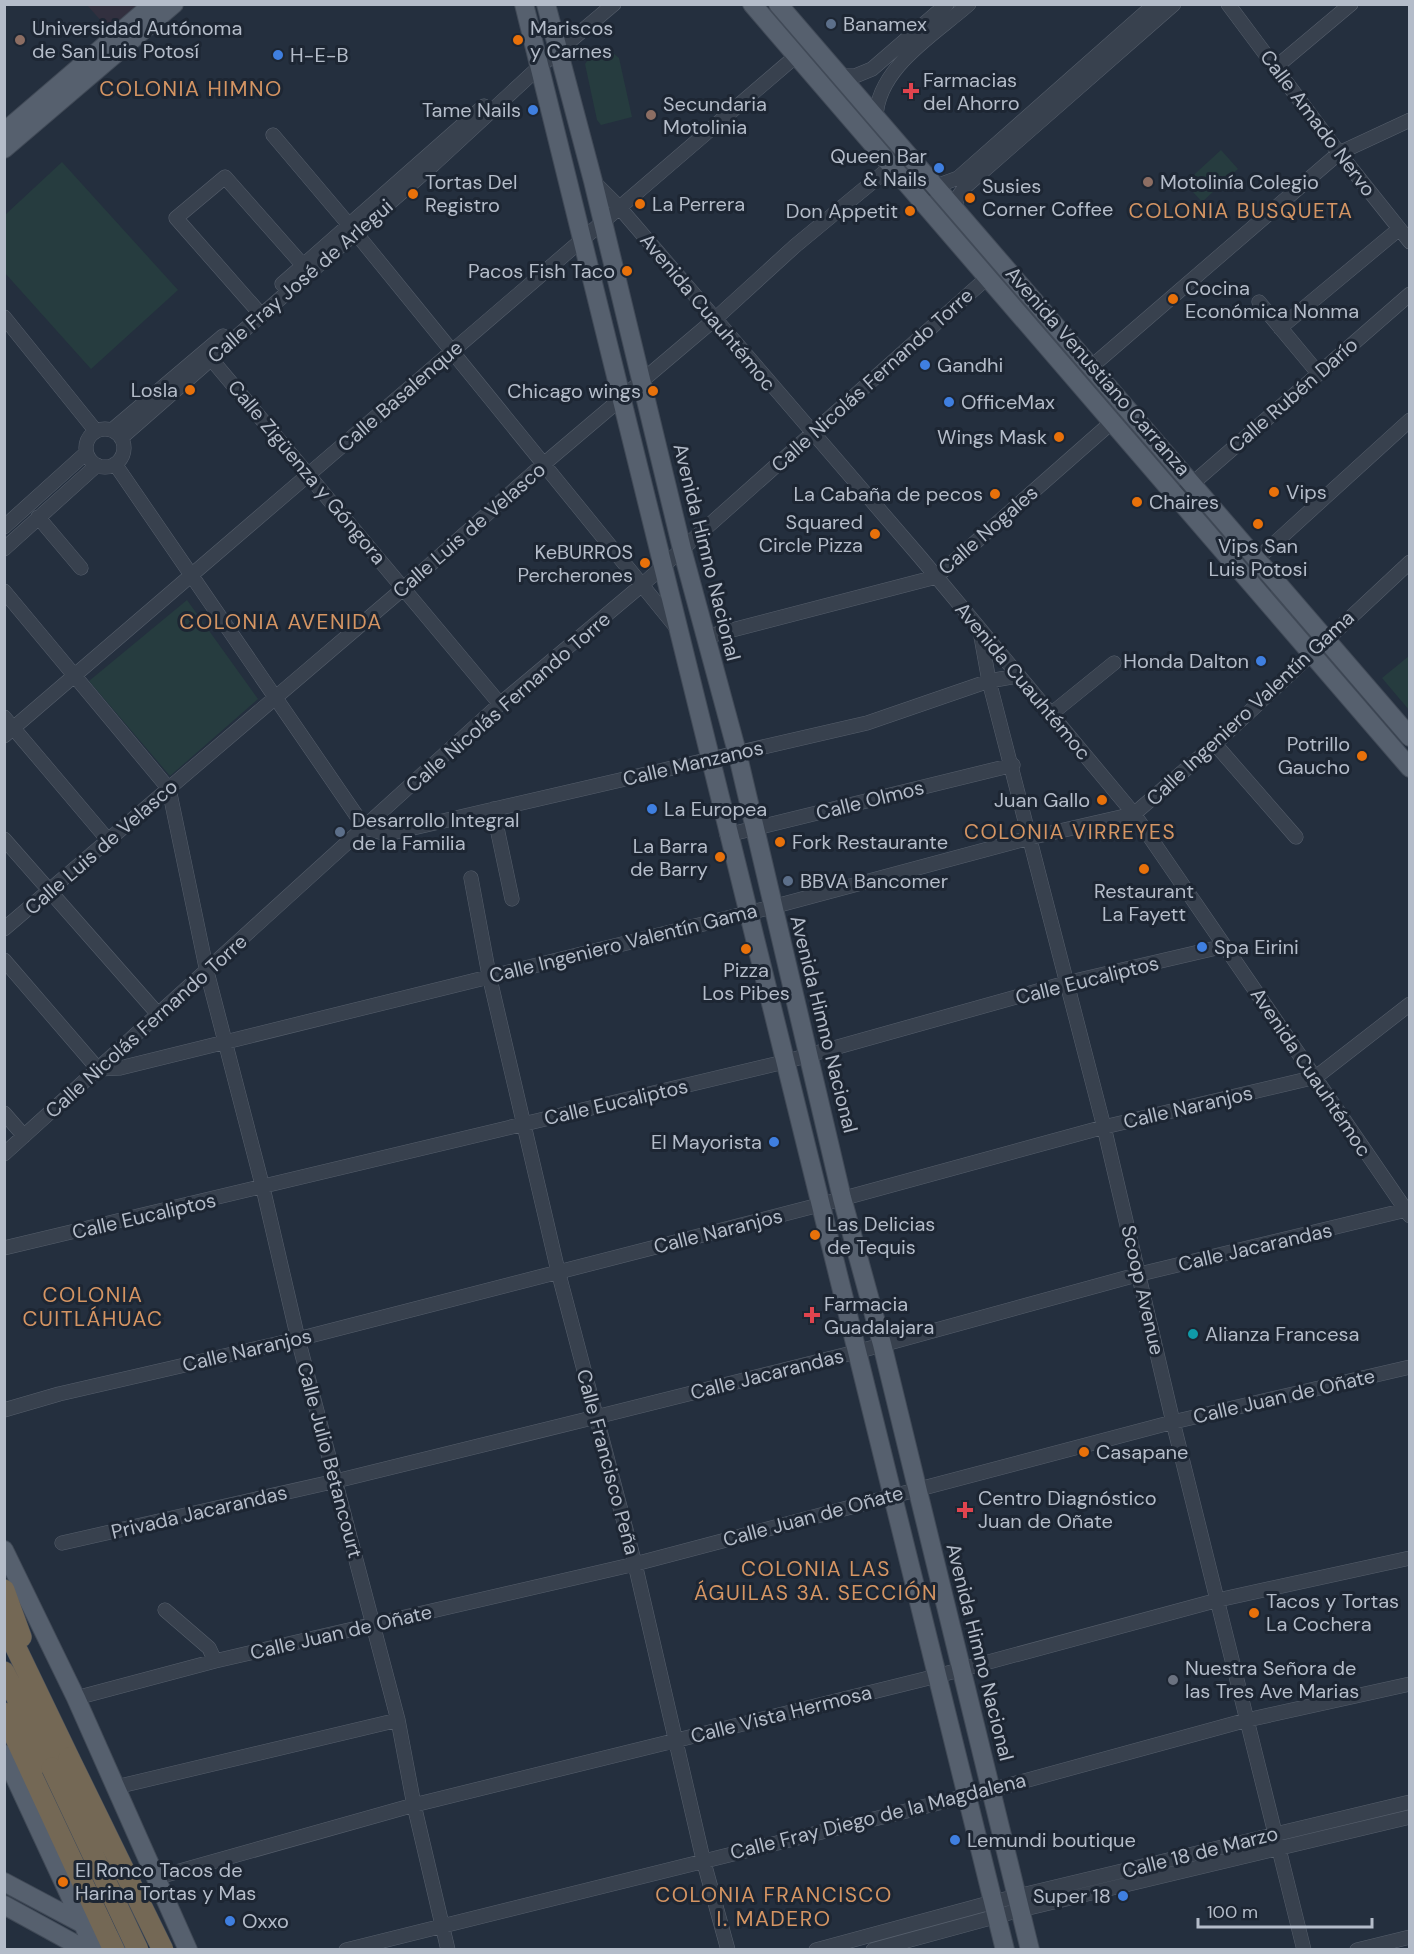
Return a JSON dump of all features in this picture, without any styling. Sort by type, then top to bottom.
[{"type":"highway","points":[[4,1590],[43,1700],[60,1763],[138,1950]]},
{"type":"highway","points":[[4,1623],[43,1700]]},
{"type":"highway","points":[[4,1672],[60,1763],[163,1950]]},
{"type":"highway","points":[[4,1713],[70,1853],[106,1946]]},
{"type":"main road","points":[[4,132],[153,4]]},
{"type":"main road","points":[[4,149],[174,4]]},
{"type":"main road","points":[[524,4],[537,65],[680,632],[819,1205],[1005,1950]]},
{"type":"main road","name":"Avenida Himno Nacional","points":[[546,4],[593,181],[682,549],[737,752],[842,1198],[882,1344],[1030,1950]]},
{"type":"main road","name":"Avenida Venustiano Carranza","points":[[752,4],[1310,653],[1406,756]]},
{"type":"main road","name":"Avenida Venustiano Carranza","points":[[778,4],[1410,738]]},
{"type":"main road","points":[[4,1550],[117,1787],[188,1950]]},
{"type":"main road","points":[[4,1754],[83,1924]]},
{"type":"main road","points":[[70,1853],[94,1891],[110,1906],[131,1916],[145,1919],[159,1914],[166,1904]]},
{"type":"main road","points":[[4,1882],[83,1924],[106,1946],[132,1950]]},
{"type":"main road","points":[[4,1905],[86,1950]]},
{"type":"street","name":"Calle Fray José de Arlegui","points":[[117,434],[537,65],[614,4]]},
{"type":"street","points":[[839,76],[855,76],[872,69],[947,4]]},
{"type":"street","points":[[1138,27],[1155,4]]},
{"type":"street","points":[[955,209],[957,198],[965,187],[1138,27],[1174,4]]},
{"type":"street","name":"Calle Amado Nervo","points":[[1228,4],[1339,153],[1410,242]]},
{"type":"street","points":[[1276,67],[1351,4]]},
{"type":"street","points":[[876,118],[876,106],[884,83],[904,61],[964,6]]},
{"type":"street","name":"Calle Basalenque","points":[[8,727],[74,674],[308,473],[452,354],[796,56]]},
{"type":"street","points":[[918,197],[933,185],[946,184],[958,178],[1098,63]]},
{"type":"street","points":[[1091,366],[1339,153],[1410,120]]},
{"type":"street","points":[[273,135],[352,228],[680,632]]},
{"type":"street","name":"Calle Luis de Velasco","points":[[4,929],[405,588],[543,465],[715,319],[795,246],[906,153]]},
{"type":"street","points":[[256,309],[176,218],[225,177],[306,268]]},
{"type":"street","name":"Avenida Cuauhtémoc","points":[[593,181],[619,207],[936,577],[1134,814],[1409,1212]]},
{"type":"street","points":[[1280,328],[1400,229]]},
{"type":"street","name":"Calle Fray José de Arlegui","points":[[208,356],[256,309],[306,268]]},
{"type":"street","name":"Calle Nicolás Fernando Torre","points":[[4,1154],[500,704],[643,584],[988,277]]},
{"type":"street","name":"Calle Rubén Darío","points":[[1177,497],[1410,294]]},
{"type":"street","points":[[1259,302],[1318,373]]},
{"type":"street","points":[[4,316],[96,430],[117,434],[123,455],[115,464],[97,465],[4,549]]},
{"type":"street","name":"Calle Zigüenza y Góngora","points":[[208,356],[500,704]]},
{"type":"street","points":[[1256,560],[1410,420]]},
{"type":"street","name":"Calle Nogales","points":[[705,637],[936,577],[1113,422]]},
{"type":"street","points":[[4,527],[86,453],[87,440],[96,430]]},
{"type":"street","points":[[86,453],[97,465]]},
{"type":"street","points":[[115,464],[365,828]]},
{"type":"street","points":[[39,518],[81,568]]},
{"type":"street","name":"Calle Ingeniero Valentín Gama","points":[[98,1069],[120,1068],[225,1043],[489,975],[772,907],[1029,838],[1134,814],[1215,744],[1324,639],[1410,562]]},
{"type":"street","points":[[4,591],[169,789]]},
{"type":"street","name":"Scoop Avenue","points":[[980,631],[989,681],[1104,1127],[1173,1422],[1304,1950]]},
{"type":"street","points":[[1051,714],[1114,663]]},
{"type":"street","name":"Calle Manzanos","points":[[365,828],[387,834],[867,723],[989,681],[1018,676]]},
{"type":"street","points":[[8,727],[108,840]]},
{"type":"street","points":[[1215,744],[1296,837]]},
{"type":"street","name":"Calle Olmos","points":[[728,835],[1012,765]]},
{"type":"street","name":"Calle Julio Betancourt","points":[[169,789],[207,972],[263,1188],[298,1339],[398,1720],[414,1805],[448,1950]]},
{"type":"street","points":[[493,809],[512,899]]},
{"type":"street","points":[[4,839],[157,1013]]},
{"type":"street","name":"Calle Francisco Peña","points":[[471,878],[489,975],[558,1271],[635,1564],[703,1859],[728,1950]]},
{"type":"street","name":"Calle Eucaliptos","points":[[4,1248],[810,1056],[1066,983],[1225,946]]},
{"type":"street","points":[[4,960],[98,1069]]},
{"type":"street","name":"Calle Naranjos","points":[[4,1410],[59,1394],[298,1339],[819,1205],[1104,1127],[1316,1077],[1410,1004]]},
{"type":"street","points":[[4,1113],[24,1136]]},
{"type":"street","name":"Calle Jacarandas","points":[[336,1481],[856,1352],[1140,1274],[1409,1212]]},
{"type":"street","name":"Calle Juan de Oñate","points":[[76,1698],[215,1661],[635,1564],[1173,1422],[1410,1367]]},
{"type":"street","name":"Privada Jacarandas","points":[[62,1543],[336,1481]]},
{"type":"street","name":"Calle Vista Hermosa","points":[[155,1878],[414,1805],[937,1676],[1218,1600],[1410,1558]]},
{"type":"street","points":[[165,1610],[209,1648],[215,1661]]},
{"type":"street","name":"Calle Fray Diego de la Magdalena","points":[[346,1950],[703,1859],[991,1790],[1247,1719],[1410,1684]]},
{"type":"street","points":[[117,1787],[398,1720]]},
{"type":"street","name":"Calle 18 de Marzo","points":[[816,1950],[1277,1840],[1410,1803]]},
{"type":"street","name":"Calle 18 de Marzo","points":[[1277,1840],[1410,1818]]},
{"type":"street","name":"Calle 18 de Marzo","points":[[873,1950],[995,1909]]},
{"type":"street","points":[[1357,1950],[1410,1937]]},
{"type":"shaded area","points":[[87,5],[143,5],[111,32]]},
{"type":"green space","points":[[613,53],[619,58],[632,117],[601,125],[597,120],[585,64],[590,57]]},
{"type":"green space","points":[[1221,150],[1238,169],[1202,202],[1185,183]]},
{"type":"green space","points":[[62,162],[178,290],[91,369],[5,273],[5,215]]},
{"type":"green space","points":[[187,600],[258,699],[170,776],[89,681]]},
{"type":"green space","points":[[1409,656],[1409,710],[1382,678]]},
{"type":"place","name":"Banamex","points":[[831,24]]},
{"type":"place","name":"Universidad Autónoma de San Luis Potosí","points":[[20,40]]},
{"type":"place","name":"Mariscos y Carnes","points":[[518,40]]},
{"type":"place","name":"H-E-B","points":[[278,55]]},
{"type":"place","name":"Farmacias del Ahorro","points":[[911,91]]},
{"type":"place","name":"Tame Nails","points":[[533,110]]},
{"type":"place","name":"Secundaria Motolinia","points":[[651,115]]},
{"type":"place","name":"Queen Bar & Nails","points":[[939,168]]},
{"type":"place","name":"Motolinía Colegio","points":[[1148,182]]},
{"type":"place","name":"Tortas Del Registro","points":[[413,194]]},
{"type":"place","name":"Susies Corner Coffee","points":[[970,198]]},
{"type":"place","name":"La Perrera","points":[[640,204]]},
{"type":"place","name":"Don Appetit","points":[[910,211]]},
{"type":"place","name":"Pacos Fish Taco","points":[[627,271]]},
{"type":"place","name":"Cocina Económica Nonma","points":[[1173,299]]},
{"type":"place","name":"Gandhi","points":[[925,365]]},
{"type":"place","name":"Losla","points":[[190,390]]},
{"type":"place","name":"Chicago wings","points":[[653,391]]},
{"type":"place","name":"OfficeMax","points":[[949,402]]},
{"type":"place","name":"Wings Mask","points":[[1059,437]]},
{"type":"place","name":"Vips","points":[[1274,492]]},
{"type":"place","name":"La Cabaña de pecos","points":[[995,494]]},
{"type":"place","name":"Chaires","points":[[1137,502]]},
{"type":"place","name":"Vips San Luis Potosi","points":[[1258,524]]},
{"type":"place","name":"Squared Circle Pizza","points":[[875,534]]},
{"type":"place","name":"KeBURROS Percherones","points":[[645,563]]},
{"type":"place","name":"Honda Dalton","points":[[1261,661]]},
{"type":"place","name":"Potrillo Gaucho","points":[[1362,756]]},
{"type":"place","name":"Juan Gallo","points":[[1102,800]]},
{"type":"place","name":"La Europea","points":[[652,809]]},
{"type":"place","name":"Desarrollo Integral de la Familia","points":[[340,832]]},
{"type":"place","name":"Fork Restaurante","points":[[780,842]]},
{"type":"place","name":"La Barra de Barry","points":[[720,857]]},
{"type":"place","name":"Restaurant La Fayett","points":[[1144,869]]},
{"type":"place","name":"BBVA Bancomer","points":[[788,881]]},
{"type":"place","name":"Spa Eirini","points":[[1202,947]]},
{"type":"place","name":"Pizza Los Pibes","points":[[746,949]]},
{"type":"place","name":"El Mayorista","points":[[774,1142]]},
{"type":"place","name":"Las Delicias de Tequis","points":[[815,1235]]},
{"type":"place","name":"Farmacia Guadalajara","points":[[812,1315]]},
{"type":"place","name":"Alianza Francesa","points":[[1193,1334]]},
{"type":"place","name":"Casapane","points":[[1084,1452]]},
{"type":"place","name":"Centro Diagnóstico Juan de Oñate","points":[[965,1510]]},
{"type":"place","name":"Tacos y Tortas La Cochera","points":[[1254,1613]]},
{"type":"place","name":"Nuestra Señora de las Tres Ave Marias","points":[[1173,1680]]},
{"type":"place","name":"Lemundi boutique","points":[[955,1840]]},
{"type":"place","name":"El Ronco Tacos de Harina Tortas y Mas","points":[[63,1882]]},
{"type":"place","name":"Super 18","points":[[1123,1896]]},
{"type":"place","name":"Oxxo","points":[[230,1921]]},
{"type":"district","name":"COLONIA HIMNO","points":[[191,89]]},
{"type":"district","name":"COLONIA BUSQUETA","points":[[1241,211]]},
{"type":"district","name":"COLONIA AVENIDA","points":[[281,622]]},
{"type":"district","name":"COLONIA VIRREYES","points":[[1070,832]]},
{"type":"district","name":"COLONIA CUITLÁHUAC","points":[[93,1307]]},
{"type":"district","name":"COLONIA LAS ÁGUILAS 3A. SECCIÓN","points":[[816,1581]]},
{"type":"district","name":"COLONIA FRANCISCO I. MADERO","points":[[774,1907]]}]
